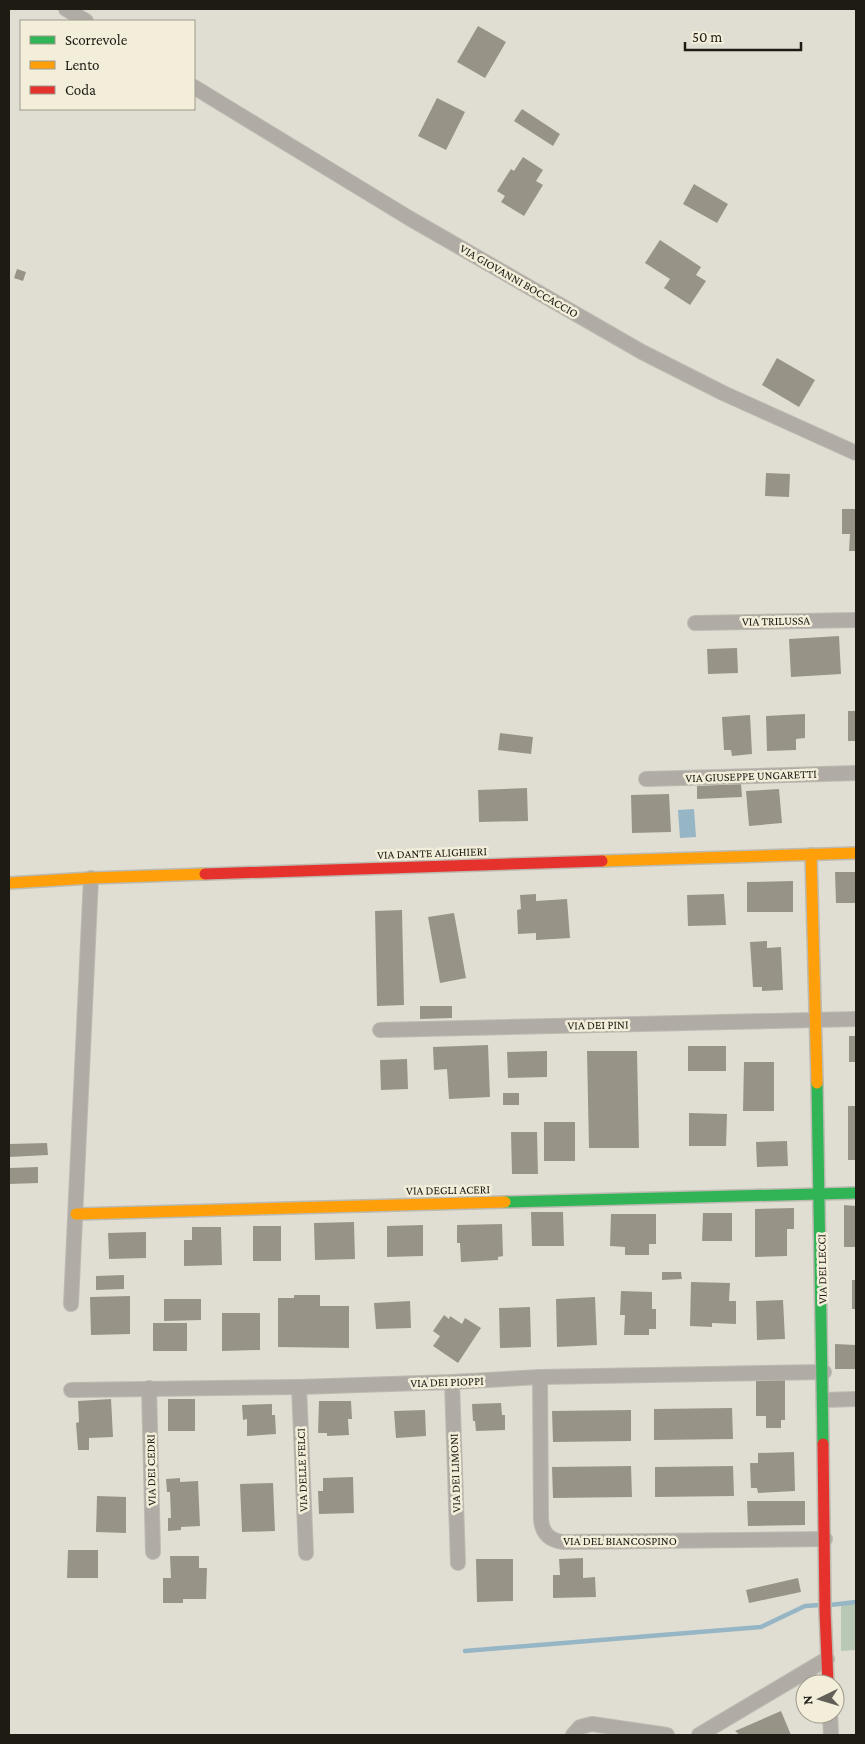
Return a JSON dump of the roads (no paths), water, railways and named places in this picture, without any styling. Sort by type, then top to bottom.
[{"type":"street","points":[[66,9],[84,20]]},
{"type":"street","name":"VIA GIOVANNI BOCCACCIO","points":[[195,88],[409,218],[642,352],[723,393],[856,453]]},
{"type":"street","name":"VIA TRILUSSA","points":[[696,623],[856,620]]},
{"type":"street","name":"VIA GIUSEPPE UNGARETTI","points":[[646,779],[856,773]]},
{"type":"street","name":"VIA DANTE ALIGHIERI","points":[[9,883],[91,878],[856,853]]},
{"type":"street","name":"VIA DEI LECCI","points":[[811,854],[824,1372],[825,1612],[828,1674]]},
{"type":"street","points":[[71,1304],[91,878]]},
{"type":"street","name":"VIA DEI PINI","points":[[380,1030],[856,1019]]},
{"type":"street","name":"VIA DEGLI ACERI","points":[[76,1214],[856,1193]]},
{"type":"street","name":"VIA DEI PIOPPI","points":[[71,1390],[299,1387],[540,1377],[824,1372]]},
{"type":"street","name":"VIA DEL BIANCOSPINO","points":[[540,1377],[541,1519],[544,1533],[550,1538],[563,1542],[825,1539]]},
{"type":"street","name":"VIA DEI LIMONI","points":[[452,1382],[458,1563]]},
{"type":"street","name":"VIA DELLE FELCI","points":[[299,1387],[306,1553]]},
{"type":"street","name":"VIA DEI CEDRI","points":[[149,1388],[153,1552]]},
{"type":"street","points":[[824,1400],[856,1399]]},
{"type":"street","points":[[699,1735],[827,1659]]},
{"type":"street","points":[[576,1731],[592,1724],[667,1735]]},
{"type":"water","points":[[694,809],[696,837],[680,838],[678,810]]},
{"type":"waterway","points":[[830,1605],[856,1602]]},
{"type":"waterway","points":[[465,1651],[761,1627],[805,1606],[820,1605]]}]
